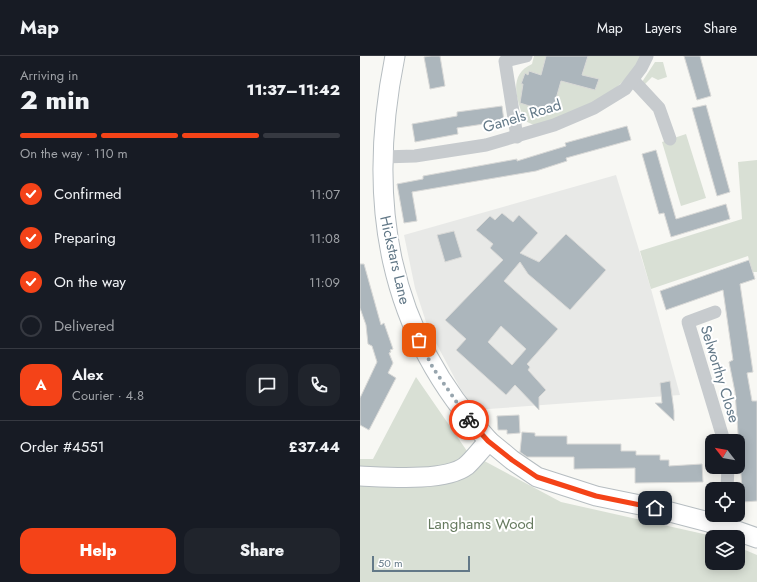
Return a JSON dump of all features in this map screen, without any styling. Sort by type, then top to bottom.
[{"type":"street","name":"Hickstars Lane","points":[[395,56],[385,112],[383,157],[384,213],[387,240],[409,317],[433,368],[449,394],[468,419],[488,441],[537,477],[596,496],[705,517]]},
{"type":"street","points":[[517,137],[504,58],[526,56]]},
{"type":"street","name":"Ganels Road","points":[[383,157],[415,156],[486,145],[554,125],[594,108],[625,89],[633,80],[647,56]]},
{"type":"street","points":[[633,80],[659,108],[670,139]]},
{"type":"street","name":"Selworthy Close","points":[[715,312],[688,322],[722,434]]},
{"type":"street","points":[[360,476],[440,476],[454,473],[466,466],[488,441]]},
{"type":"street","name":"Hickstars Lane","points":[[725,522],[757,538]]},
{"type":"shaded area","points":[[616,175],[651,289],[680,395],[474,410],[460,388],[428,328],[415,288],[404,235]]},
{"type":"green space","points":[[534,56],[642,56],[636,70],[609,94],[568,114],[536,126],[525,121],[519,105],[516,89],[519,75],[524,69],[532,64]]},
{"type":"green space","points":[[655,62],[663,62],[667,77],[658,80],[652,77],[645,84],[642,82]]},
{"type":"green space","points":[[686,134],[706,198],[681,206],[662,142]]},
{"type":"green space","points":[[757,160],[757,272],[752,272],[748,256],[651,289],[640,251],[742,219],[738,162]]},
{"type":"green space","name":"Langhams Wood","points":[[416,377],[467,451],[475,456],[561,502],[705,534],[705,570],[745,570],[745,550],[757,555],[757,582],[360,582],[360,459],[373,459]]},
{"type":"building","points":[[440,56],[445,86],[430,89],[424,57]]},
{"type":"building","points":[[546,56],[588,56],[582,75],[599,79],[595,90],[561,81],[552,113],[520,103],[523,84],[521,84],[525,73],[528,75],[529,71],[541,75]]},
{"type":"building","points":[[684,56],[700,56],[711,96],[697,100]]},
{"type":"building","points":[[706,105],[730,192],[717,196],[692,108]]},
{"type":"building","points":[[502,106],[504,121],[457,128],[458,134],[415,142],[412,124],[457,116],[457,112]]},
{"type":"building","points":[[627,126],[631,140],[566,158],[567,161],[536,171],[412,192],[417,221],[404,223],[397,184],[423,179],[423,176],[517,159],[517,161],[566,146],[565,143]]},
{"type":"building","points":[[656,150],[676,219],[726,204],[730,219],[671,237],[664,213],[659,214],[642,154]]},
{"type":"building","points":[[502,213],[513,222],[519,215],[538,233],[520,253],[539,262],[566,234],[606,270],[570,310],[528,274],[520,262],[504,281],[558,329],[527,364],[530,367],[528,370],[546,390],[539,397],[539,410],[515,385],[506,395],[456,350],[466,339],[445,320],[503,260],[490,248],[493,244],[476,230],[490,216],[495,220]],"holes":[[[501,326],[526,349],[512,365],[488,342]]]},
{"type":"building","points":[[454,231],[462,257],[445,262],[437,235]]},
{"type":"building","points":[[749,260],[755,279],[740,284],[753,372],[747,373],[752,401],[757,401],[757,501],[745,502],[745,482],[742,482],[741,474],[745,474],[745,434],[738,434],[735,392],[729,362],[733,360],[723,290],[666,310],[660,291]]},
{"type":"building","points":[[360,264],[364,264],[381,325],[384,323],[393,349],[390,350],[391,352],[389,353],[393,363],[388,373],[396,378],[369,430],[360,425],[360,398],[377,362],[372,346],[368,344],[366,325],[360,308]]},
{"type":"building","points":[[670,381],[674,421],[655,403],[662,403],[660,383]]},
{"type":"building","points":[[519,415],[520,433],[507,434],[507,430],[498,430],[497,416]]},
{"type":"building","points":[[522,432],[535,433],[535,436],[567,436],[567,444],[621,444],[621,451],[636,451],[636,455],[660,455],[660,460],[669,460],[669,466],[702,464],[703,482],[635,483],[635,468],[574,469],[574,457],[527,457],[520,452]]},
{"type":"way so far","points":[[419,340],[433,368],[449,394],[469,420]]},
{"type":"route","points":[[469,420],[488,441],[537,477],[596,496],[655,508]]}]
